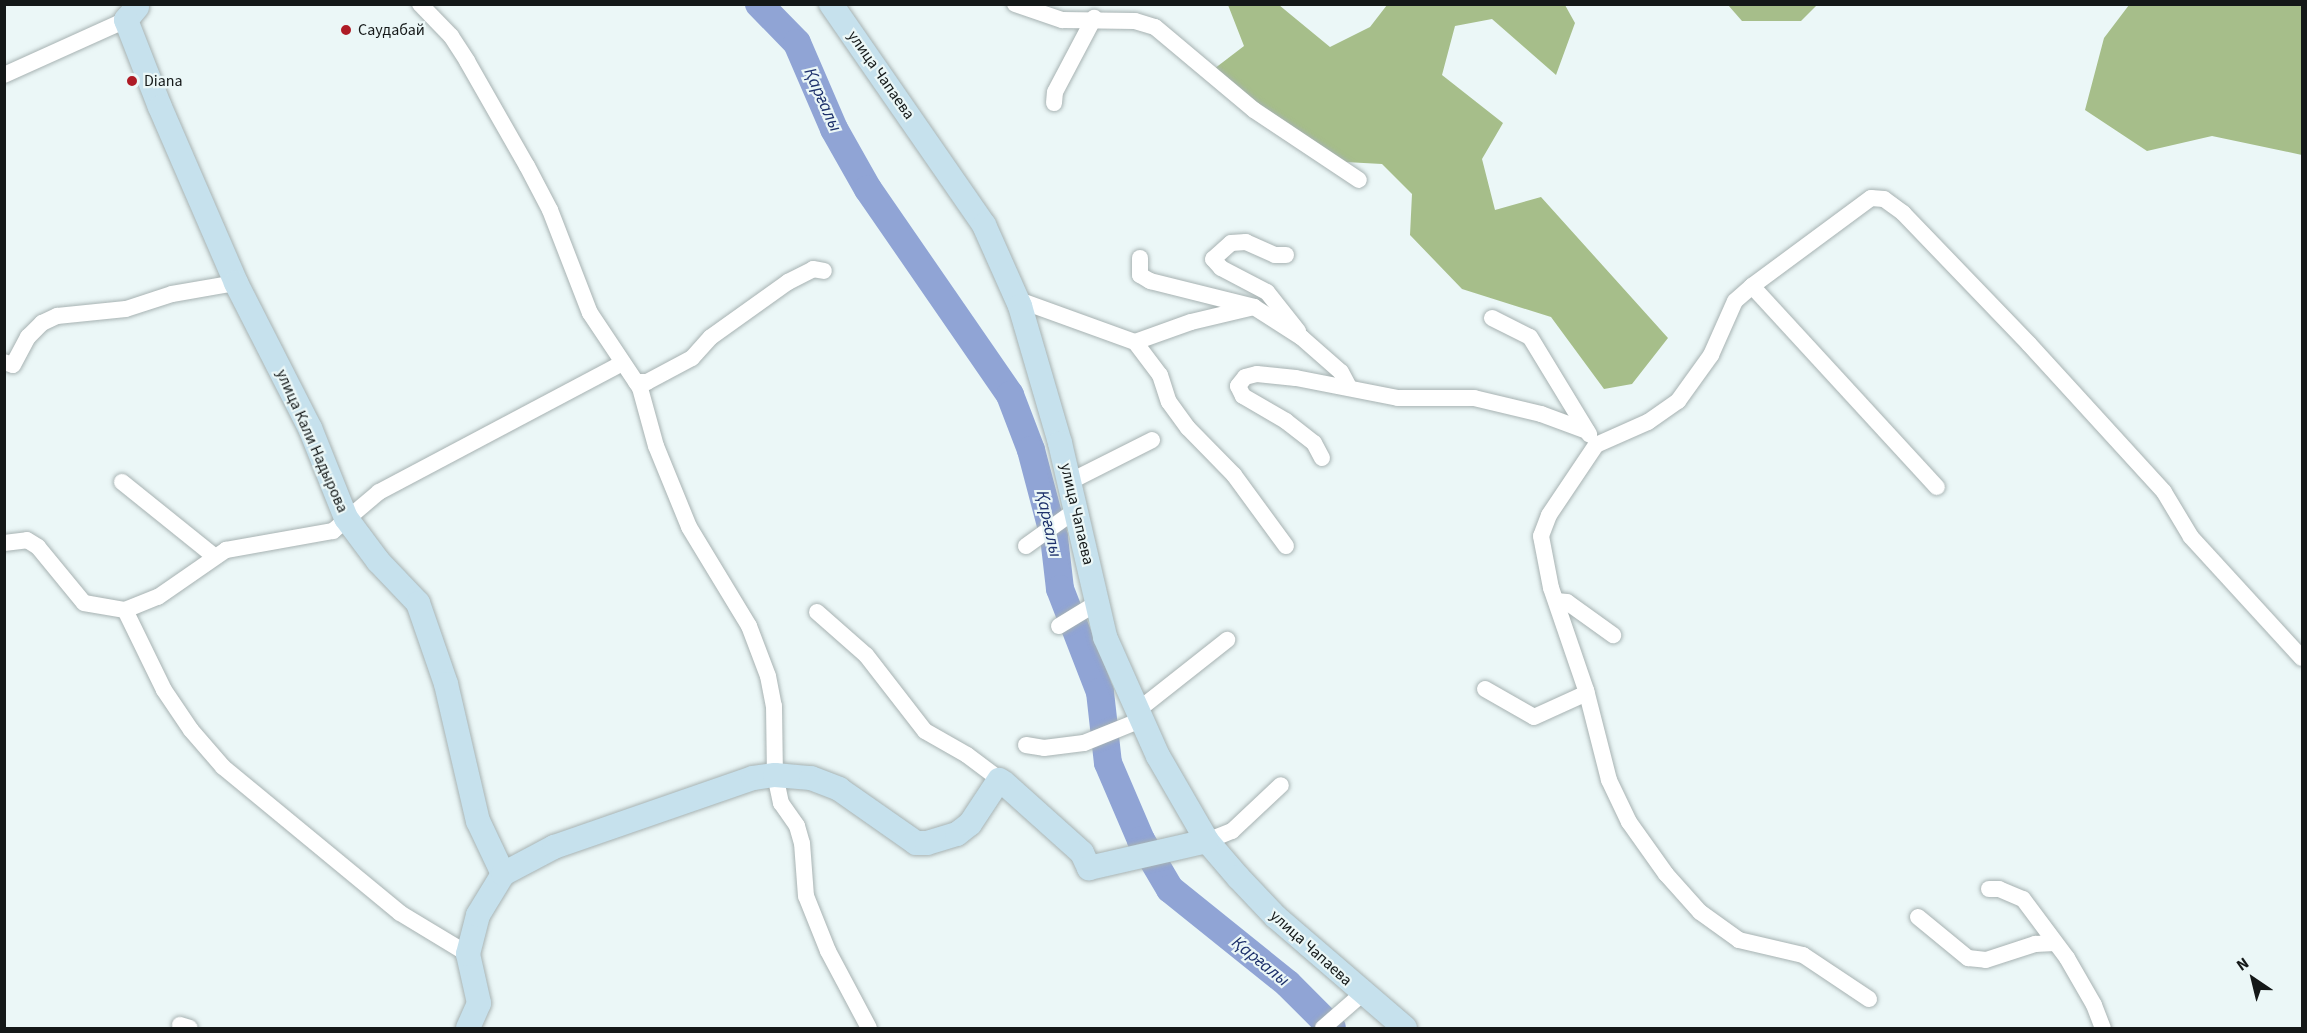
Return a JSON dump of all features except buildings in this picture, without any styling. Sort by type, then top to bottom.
[{"type":"street","points":[[420,4],[462,52],[527,166],[550,210],[590,313],[621,364],[636,382],[656,446],[689,527],[741,608],[768,676],[774,706],[775,775],[781,803],[797,826],[802,843],[806,896],[828,951],[869,1029]]},
{"type":"street","name":"улица Чапаева","points":[[831,4],[984,225],[1016,299],[1069,482],[1068,515],[1089,608],[1105,637],[1139,715],[1207,841],[1276,917],[1362,994]]},
{"type":"street","points":[[1015,4],[1062,20],[1094,18],[1134,21],[1155,27],[1254,110],[1359,180]]},
{"type":"street","points":[[4,75],[137,9]]},
{"type":"street","name":"улица Кали Надырова","points":[[137,9],[236,282],[310,428],[346,518],[378,561],[418,603],[446,684],[478,821],[503,874]]},
{"type":"street","points":[[1054,103],[1055,92],[1094,18]]},
{"type":"street","points":[[1322,458],[1314,443],[1286,421],[1254,404],[1238,386],[1245,377],[1257,374],[1349,387],[1398,398],[1474,398],[1541,414],[1592,438],[1648,422],[1678,401],[1711,355],[1736,301],[1752,286],[1871,198],[1884,199],[1903,213],[2029,344],[2164,492],[2191,537],[2302,658]]},
{"type":"street","points":[[1286,255],[1275,255],[1246,242],[1231,243],[1213,259],[1221,268],[1267,292],[1301,337]]},
{"type":"street","points":[[1140,258],[1140,275],[1150,281],[1254,307],[1301,337],[1341,372],[1349,387]]},
{"type":"street","points":[[636,382],[647,382],[692,358],[711,337],[788,282],[813,269],[824,271]]},
{"type":"street","points":[[4,362],[13,365],[28,337],[42,322],[57,316],[126,309],[172,294],[236,282]]},
{"type":"street","points":[[1752,286],[1937,487]]},
{"type":"street","points":[[1016,299],[1135,342],[1160,375],[1169,402],[1188,428],[1234,475],[1286,546]]},
{"type":"street","points":[[1135,342],[1191,322],[1254,307]]},
{"type":"street","points":[[1492,318],[1530,336],[1592,438]]},
{"type":"street","points":[[4,543],[27,540],[38,547],[84,603],[125,610],[158,597],[214,556],[226,550],[333,531],[379,492],[621,364]]},
{"type":"street","points":[[1592,438],[1549,515],[1540,536],[1556,601],[1587,693],[1609,780],[1629,822],[1666,874],[1700,912],[1739,940],[1803,955],[1869,999]]},
{"type":"street","points":[[1069,482],[1152,440]]},
{"type":"street","points":[[123,482],[214,556]]},
{"type":"street","points":[[1026,546],[1068,515]]},
{"type":"street","points":[[1556,601],[1567,602],[1613,635]]},
{"type":"street","points":[[1059,626],[1089,608]]},
{"type":"street","points":[[125,610],[164,690],[191,730],[224,767],[400,913],[468,954]]},
{"type":"street","points":[[817,612],[866,655],[925,731],[967,755],[1001,781],[1082,853],[1089,868],[1207,841],[1232,831],[1281,785]]},
{"type":"street","points":[[1026,745],[1044,748],[1089,742],[1114,734],[1227,640]]},
{"type":"street","points":[[1485,689],[1534,717],[1587,693]]},
{"type":"street","points":[[468,1029],[479,1003],[468,954],[478,915],[503,874],[578,837],[753,778],[775,775],[811,778],[839,789],[916,843],[942,840],[970,824],[1001,781]]},
{"type":"street","points":[[1989,889],[2000,889],[2023,899],[2055,943],[2094,1005],[2103,1029]]},
{"type":"street","points":[[1918,917],[1968,958],[1986,960],[2035,944],[2055,943]]},
{"type":"street","points":[[1323,1029],[1362,994],[1405,1029]]},
{"type":"green space","points":[[1228,5],[1279,5],[1330,47],[1370,27],[1387,5],[1565,5],[1575,23],[1556,75],[1492,19],[1455,26],[1442,75],[1503,123],[1482,159],[1495,210],[1541,197],[1668,338],[1632,384],[1604,389],[1551,317],[1462,289],[1410,235],[1412,194],[1382,164],[1327,161],[1210,72],[1244,46]]},
{"type":"green space","points":[[1728,5],[1817,5],[1801,21],[1742,21]]},
{"type":"green space","points":[[2129,5],[2302,5],[2302,155],[2212,136],[2147,151],[2085,110],[2104,38]]},
{"type":"waterway","name":"Қарғалы","points":[[759,4],[797,43],[834,129],[868,189],[1010,395],[1031,450],[1054,537],[1060,589],[1100,692],[1108,763],[1141,840],[1170,889],[1288,984],[1332,1028]]},
{"type":"place","name":"Саудабай","points":[[346,30]]},
{"type":"place","name":"Diana","points":[[132,81]]}]
